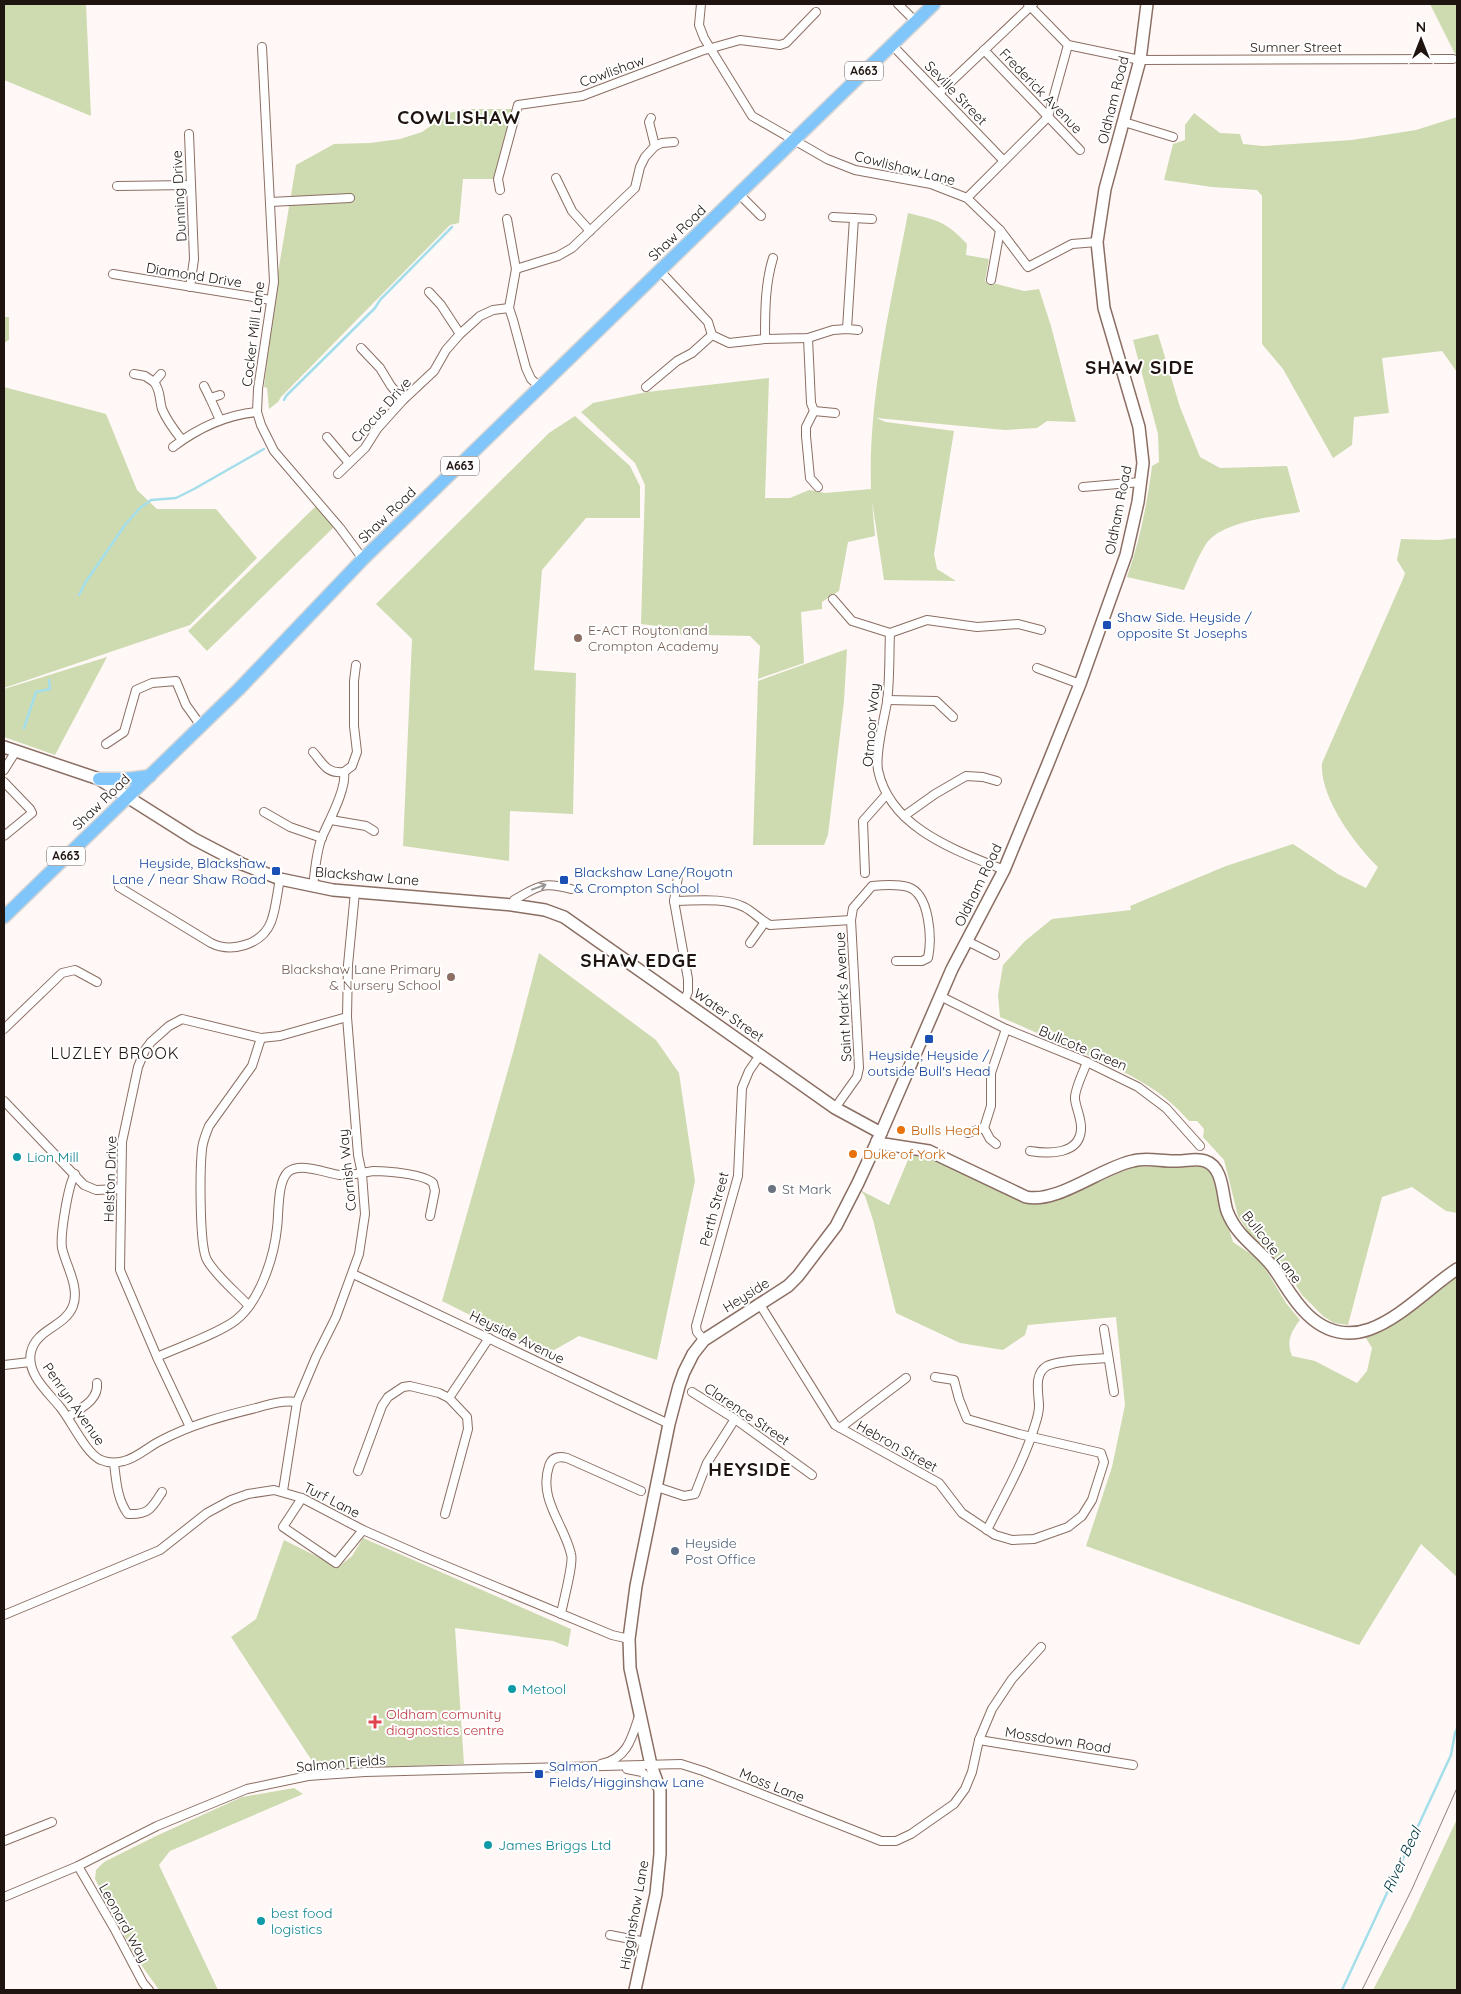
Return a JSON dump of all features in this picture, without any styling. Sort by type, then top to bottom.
[{"type":"main road","name":"A663","points":[[794,139],[934,4]]},
{"type":"main road","name":"Oldham Road","points":[[940,996],[1004,870],[1080,684],[1126,555],[1141,482],[1142,444],[1139,427],[1104,308],[1097,242],[1105,189],[1140,60],[1147,4]]},
{"type":"main road","name":"Shaw Road","points":[[4,917],[239,689],[363,559],[794,139]]},
{"type":"main road","name":"Blackshaw Lane","points":[[4,747],[99,779],[194,839],[242,864],[280,879],[313,887],[355,892],[512,905],[545,910],[564,917]]},
{"type":"main road","points":[[99,779],[127,779],[150,776]]},
{"type":"main road","name":"Water Street","points":[[564,917],[879,1137]]},
{"type":"main road","name":"Heyside","points":[[628,1639],[636,1586],[669,1424],[684,1372],[693,1354],[704,1340],[793,1281],[836,1226],[879,1137],[940,996]]},
{"type":"main road","name":"Bullcote Lane","points":[[879,1137],[884,1144],[929,1151],[1026,1197],[1033,1198],[1055,1194],[1132,1161],[1205,1161],[1214,1168],[1220,1178],[1226,1208],[1239,1234],[1272,1267],[1306,1314],[1333,1332],[1351,1334],[1374,1328],[1391,1319],[1457,1269]]},
{"type":"main road","name":"Higginshaw Lane","points":[[628,1639],[630,1668],[651,1765],[660,1790],[660,1854],[656,1894],[635,1990]]},
{"type":"street","name":"Cowlishaw Lane","points":[[701,4],[699,25],[704,38],[752,116],[827,158],[854,170],[932,184],[967,198],[1000,230],[1028,267],[1072,244],[1097,242]]},
{"type":"street","points":[[898,4],[915,21]]},
{"type":"street","points":[[939,93],[1031,5],[1068,45],[1048,117],[967,198]]},
{"type":"street","points":[[710,48],[740,40],[780,45],[786,43],[816,12]]},
{"type":"street","name":"Seville Street","points":[[891,44],[1003,160]]},
{"type":"street","name":"Sumner Street","points":[[1068,45],[1140,60],[1453,59]]},
{"type":"street","name":"Cocker Mill Lane","points":[[262,47],[274,282],[258,389],[258,412],[274,451],[340,528],[363,559]]},
{"type":"street","name":"Cowlishaw","points":[[500,190],[498,179],[518,104],[582,96],[710,48]]},
{"type":"street","name":"Frederick Avenue","points":[[984,50],[1080,150]]},
{"type":"street","points":[[651,118],[649,122],[655,146]]},
{"type":"street","points":[[1124,122],[1173,137]]},
{"type":"street","name":"Dunning Drive","points":[[189,134],[194,259],[190,287]]},
{"type":"street","points":[[516,268],[558,256],[572,248],[635,188],[642,162],[655,146],[674,142]]},
{"type":"street","points":[[556,178],[572,211],[590,231]]},
{"type":"street","points":[[117,186],[191,185]]},
{"type":"street","points":[[739,194],[761,216]]},
{"type":"street","points":[[270,202],[350,198]]},
{"type":"street","points":[[833,217],[872,219]]},
{"type":"street","points":[[847,328],[854,218]]},
{"type":"street","points":[[507,219],[516,268],[508,308],[514,320],[526,368],[531,379],[540,387]]},
{"type":"street","points":[[991,280],[1000,230]]},
{"type":"street","points":[[765,339],[765,303],[769,271],[773,258]]},
{"type":"street","points":[[660,271],[708,322],[712,335],[729,343],[765,339],[808,338],[833,330],[847,328],[858,330]]},
{"type":"street","name":"Diamond Drive","points":[[113,274],[271,300]]},
{"type":"street","points":[[429,292],[441,305],[460,334]]},
{"type":"street","name":"Crocus Drive","points":[[338,474],[365,448],[377,429],[403,400],[434,371],[446,350],[460,334],[480,316],[493,310],[508,308]]},
{"type":"street","points":[[646,387],[677,361],[692,353],[712,335]]},
{"type":"street","points":[[808,338],[811,403],[814,411],[806,427],[806,436],[810,478],[818,487]]},
{"type":"street","points":[[361,348],[380,368],[391,386],[403,400]]},
{"type":"street","points":[[134,374],[144,376],[154,382],[159,388],[161,406],[166,418],[182,440]]},
{"type":"street","points":[[154,382],[161,374]]},
{"type":"street","points":[[204,386],[220,420]]},
{"type":"street","points":[[210,398],[220,395]]},
{"type":"street","points":[[814,411],[835,413]]},
{"type":"street","points":[[173,447],[182,440],[220,420],[258,412]]},
{"type":"street","points":[[327,437],[349,463]]},
{"type":"street","points":[[1083,487],[1141,482]]},
{"type":"street","points":[[832,599],[852,621],[890,633],[927,620],[977,627],[1018,624],[1041,630]]},
{"type":"street","name":"Otmoor Way","points":[[890,633],[887,700],[878,768],[886,795],[904,816],[930,837],[1004,870]]},
{"type":"street","points":[[313,752],[325,768],[334,772],[344,772],[352,766],[357,752],[354,726],[354,680],[356,665]]},
{"type":"street","points":[[1037,668],[1080,684]]},
{"type":"street","points":[[106,744],[124,732],[136,690],[152,683],[176,681],[186,705],[201,726]]},
{"type":"street","points":[[887,700],[936,701],[953,717]]},
{"type":"street","points":[[4,770],[16,751]]},
{"type":"street","points":[[313,887],[322,838],[345,782],[344,772]]},
{"type":"street","points":[[904,816],[935,794],[966,776],[983,777],[997,781]]},
{"type":"street","points":[[4,782],[30,808],[32,814],[4,836]]},
{"type":"street","points":[[865,873],[863,821],[886,795]]},
{"type":"street","points":[[264,812],[290,827],[322,838]]},
{"type":"street","points":[[331,820],[366,826],[374,831]]},
{"type":"street","points":[[678,877],[674,901],[688,979],[688,992],[684,1002]]},
{"type":"street","points":[[119,887],[210,943],[222,948],[250,944],[266,929],[271,922],[280,879]]},
{"type":"street","points":[[512,905],[514,900],[544,885],[552,884],[571,889]]},
{"type":"street","name":"Saint Mark's Avenue","points":[[835,1108],[857,1078],[859,1068],[851,920],[853,908],[872,886],[902,886],[914,890],[922,900],[926,910],[928,958],[922,961],[896,961]]},
{"type":"street","name":"Cornish Way","points":[[283,1491],[297,1402],[336,1317],[353,1274],[359,1254],[365,1214],[362,1174],[357,1146],[347,1017],[348,965],[355,892]]},
{"type":"street","points":[[674,901],[719,901],[733,903],[744,907],[768,924],[851,920]]},
{"type":"street","points":[[750,944],[768,924]]},
{"type":"street","points":[[967,941],[995,956]]},
{"type":"street","points":[[4,1029],[62,973],[75,970],[97,982]]},
{"type":"street","name":"Bullcote Green","points":[[940,996],[1006,1030],[1121,1077],[1153,1097],[1178,1120],[1200,1146]]},
{"type":"street","name":"Helston Drive","points":[[190,1427],[157,1357],[120,1270],[122,1142],[138,1067],[145,1050],[151,1042],[174,1022],[182,1018],[261,1038],[280,1036],[347,1017]]},
{"type":"street","points":[[996,1144],[990,1139],[984,1128],[991,1106],[991,1073],[1006,1030]]},
{"type":"street","points":[[249,1306],[214,1270],[205,1256],[202,1230],[202,1151],[209,1126],[252,1066],[261,1038]]},
{"type":"street","name":"Perth Street","points":[[704,1340],[697,1332],[696,1326],[738,1176],[742,1088],[746,1076],[760,1055]]},
{"type":"street","points":[[1030,1151],[1058,1153],[1076,1142],[1080,1136],[1081,1128],[1074,1097],[1087,1062]]},
{"type":"street","points":[[4,1101],[84,1185],[96,1190],[121,1189]]},
{"type":"street","points":[[968,1132],[984,1128]]},
{"type":"street","points":[[157,1357],[222,1328],[236,1320],[249,1306],[270,1264],[277,1230],[280,1192],[285,1176],[291,1171],[298,1168],[341,1175],[362,1174],[372,1171],[389,1172],[430,1180],[435,1191],[430,1216]]},
{"type":"street","name":"Penryn Avenue","points":[[75,1174],[72,1179],[66,1207],[62,1246],[73,1285],[74,1300],[68,1315],[36,1341],[31,1351],[30,1362],[33,1374],[68,1417],[90,1451],[101,1460],[114,1462]]},
{"type":"street","name":"Heyside Avenue","points":[[353,1274],[669,1424]]},
{"type":"street","name":"Hebron Street","points":[[758,1303],[835,1425],[939,1483],[962,1513],[987,1530],[1012,1540],[1034,1539],[1068,1527],[1082,1516],[1092,1500],[1104,1462],[1101,1453],[1031,1437]]},
{"type":"street","points":[[1104,1329],[1114,1392]]},
{"type":"street","points":[[449,1398],[489,1338]]},
{"type":"street","points":[[987,1530],[1025,1454],[1031,1437],[1039,1407],[1038,1386],[1040,1374],[1046,1367],[1108,1358]]},
{"type":"street","points":[[4,1365],[30,1362]]},
{"type":"street","points":[[935,1377],[954,1380],[958,1399],[967,1419],[1031,1437]]},
{"type":"street","points":[[840,1428],[906,1378]]},
{"type":"street","points":[[68,1417],[94,1399],[98,1388],[97,1383]]},
{"type":"street","points":[[358,1471],[382,1406],[394,1392],[403,1387],[410,1386],[438,1393],[449,1398],[467,1417],[468,1429],[445,1514]]},
{"type":"street","name":"Clarence Street","points":[[692,1392],[734,1419],[812,1475]]},
{"type":"street","points":[[162,1492],[152,1509],[140,1515],[128,1514],[124,1509],[119,1493],[114,1462],[124,1461],[159,1441],[190,1427],[225,1415],[287,1401],[297,1402]]},
{"type":"street","points":[[657,1487],[689,1497],[695,1494],[707,1462],[734,1419]]},
{"type":"street","points":[[561,1614],[572,1555],[547,1494],[548,1471],[551,1462],[557,1457],[567,1458],[641,1491]]},
{"type":"street","name":"Turf Lane","points":[[4,1615],[160,1550],[207,1513],[231,1500],[266,1490],[283,1491],[302,1498],[363,1530],[612,1635],[628,1639]]},
{"type":"street","points":[[302,1498],[283,1527],[336,1563],[363,1530]]},
{"type":"street","name":"Mossdown Road","points":[[881,1842],[896,1841],[911,1834],[954,1804],[965,1789],[972,1772],[979,1740],[999,1696],[1041,1647]]},
{"type":"street","name":"Salmon Fields","points":[[584,1768],[608,1763],[621,1756],[631,1742],[640,1714]]},
{"type":"street","name":"Mossdown Road","points":[[979,1740],[1133,1765]]},
{"type":"street","name":"Moss Lane","points":[[651,1765],[682,1764],[703,1771],[881,1842]]},
{"type":"street","name":"Salmon Fields","points":[[4,1897],[78,1866],[157,1826],[247,1789],[308,1776],[365,1772],[651,1765]]},
{"type":"street","name":"Salmon Fields","points":[[616,1767],[642,1772],[660,1790]]},
{"type":"street","points":[[4,1841],[52,1822]]},
{"type":"street","name":"Leonard Way","points":[[78,1866],[143,1983],[149,1990]]},
{"type":"street","points":[[610,1935],[646,1942]]},
{"type":"green space","points":[[4,4],[86,4],[91,116],[4,80]]},
{"type":"green space","points":[[1430,4],[1457,4],[1457,55],[1455,54]]},
{"type":"green space","points":[[466,109],[512,109],[495,179],[463,179],[459,223],[450,225],[278,402],[269,409],[267,388],[264,387],[275,291],[296,165],[334,144],[370,143],[400,139],[422,132],[449,113]]},
{"type":"green space","points":[[1194,113],[1220,133],[1240,134],[1243,144],[1263,146],[1352,140],[1416,130],[1457,117],[1457,372],[1442,351],[1382,358],[1389,413],[1354,417],[1352,445],[1333,458],[1283,369],[1262,344],[1262,196],[1257,190],[1212,187],[1164,180],[1173,144],[1185,140],[1185,125]]},
{"type":"green space","points":[[908,213],[933,220],[953,230],[967,244],[966,255],[989,259],[985,281],[1024,291],[1039,289],[1051,326],[1076,422],[1047,421],[1037,428],[1005,430],[876,418],[886,422],[954,431],[934,554],[937,569],[956,581],[884,580],[872,501],[875,536],[848,542],[839,591],[822,602],[822,609],[801,612],[804,663],[758,679],[760,646],[750,636],[660,634],[657,626],[641,624],[645,485],[635,463],[581,412],[593,403],[647,392],[769,378],[765,498],[790,498],[809,490],[825,493],[871,489],[871,454],[877,385]]},
{"type":"green space","points":[[4,317],[9,317],[9,340],[4,343]]},
{"type":"green space","points":[[1158,334],[1180,407],[1200,457],[1220,468],[1287,466],[1300,512],[1249,521],[1224,530],[1214,536],[1203,549],[1184,590],[1127,577],[1136,549],[1152,466],[1159,462],[1158,434],[1133,340]]},
{"type":"green space","points":[[4,387],[106,414],[137,490],[157,509],[216,509],[257,558],[190,625],[4,688]]},
{"type":"green space","points":[[575,416],[630,466],[640,486],[640,518],[586,518],[542,570],[534,670],[576,673],[573,814],[510,811],[509,861],[403,846],[412,639],[376,604],[549,433]]},
{"type":"green space","points":[[316,506],[334,527],[207,651],[188,631]]},
{"type":"green space","points":[[1457,538],[1457,1213],[1446,1211],[1412,1187],[1382,1197],[1348,1325],[1334,1323],[1323,1316],[1302,1295],[1285,1268],[1250,1235],[1238,1216],[1224,1160],[1203,1137],[1204,1129],[1197,1121],[1189,1121],[1165,1098],[1139,1080],[1000,1017],[998,995],[1003,965],[1025,941],[1052,919],[1131,910],[1130,906],[1226,866],[1293,844],[1338,874],[1366,888],[1378,867],[1349,833],[1332,805],[1326,790],[1322,763],[1403,579],[1405,573],[1397,560],[1401,539],[1439,540]]},
{"type":"green space","points":[[847,649],[844,701],[828,835],[824,845],[753,845],[758,681]]},
{"type":"green space","points":[[107,657],[55,755],[4,737],[4,689]]},
{"type":"green space","points":[[539,953],[656,1040],[679,1073],[695,1181],[657,1360],[579,1336],[547,1354],[442,1301],[514,1049]]},
{"type":"green space","points":[[910,1155],[933,1160],[1011,1193],[1063,1197],[1133,1167],[1203,1167],[1210,1172],[1214,1179],[1233,1242],[1260,1260],[1286,1303],[1300,1320],[1290,1337],[1289,1346],[1292,1356],[1315,1361],[1357,1383],[1367,1371],[1372,1348],[1366,1338],[1457,1274],[1457,1577],[1421,1544],[1359,1645],[1086,1546],[1112,1467],[1125,1405],[1116,1317],[1028,1325],[1025,1335],[1003,1350],[960,1343],[896,1313],[873,1220],[865,1196],[860,1190],[889,1205]]},
{"type":"green space","points":[[363,1538],[571,1629],[568,1647],[553,1641],[455,1628],[464,1764],[318,1770],[231,1637],[256,1619],[284,1540],[338,1567],[352,1556]]},
{"type":"green space","points":[[294,1788],[303,1794],[170,1851],[159,1865],[218,1990],[159,1990],[135,1956],[95,1879],[96,1870],[104,1862],[156,1836],[242,1797]]},
{"type":"green space","points":[[1457,1819],[1457,1990],[1373,1990],[1410,1919]]},
{"type":"waterway","points":[[284,400],[452,227]]},
{"type":"waterway","points":[[79,595],[85,583],[125,525],[140,508],[151,500],[176,498],[264,449]]},
{"type":"waterway","points":[[24,728],[36,692],[50,689],[49,680]]},
{"type":"waterway","name":"River Beal","points":[[1342,1990],[1451,1755],[1457,1729]]},
{"type":"tram line","points":[[1362,1990],[1412,1889],[1457,1788]]},
{"type":"place","name":"Shaw Side. Heyside / opposite St Josephs","points":[[1107,625]]},
{"type":"place","name":"E-ACT Royton and Crompton Academy","points":[[578,638]]},
{"type":"place","name":"Heyside, Blackshaw Lane / near Shaw Road","points":[[276,871]]},
{"type":"place","name":"Blackshaw Lane/Royotn & Crompton School","points":[[564,880]]},
{"type":"place","name":"Blackshaw Lane Primary & Nursery School","points":[[451,977]]},
{"type":"place","name":"Heyside, Heyside / outside Bull's Head","points":[[929,1039]]},
{"type":"place","name":"Bulls Head","points":[[901,1130]]},
{"type":"place","name":"Duke of York","points":[[853,1154]]},
{"type":"place","name":"Lion Mill","points":[[17,1157]]},
{"type":"place","name":"St Mark","points":[[772,1189]]},
{"type":"place","name":"Heyside Post Office","points":[[675,1551]]},
{"type":"place","name":"Metool","points":[[512,1689]]},
{"type":"place","name":"Oldham comunity diagnostics centre","points":[[375,1722]]},
{"type":"place","name":"Salmon Fields/Higginshaw Lane","points":[[539,1774]]},
{"type":"place","name":"James Briggs Ltd","points":[[488,1845]]},
{"type":"place","name":"best food logistics","points":[[261,1921]]},
{"type":"district","name":"COWLISHAW","points":[[459,117]]},
{"type":"district","name":"SHAW SIDE","points":[[1140,367]]},
{"type":"district","name":"SHAW EDGE","points":[[639,960]]},
{"type":"district","name":"LUZLEY BROOK","points":[[115,1053]]},
{"type":"district","name":"HEYSIDE","points":[[750,1469]]}]
